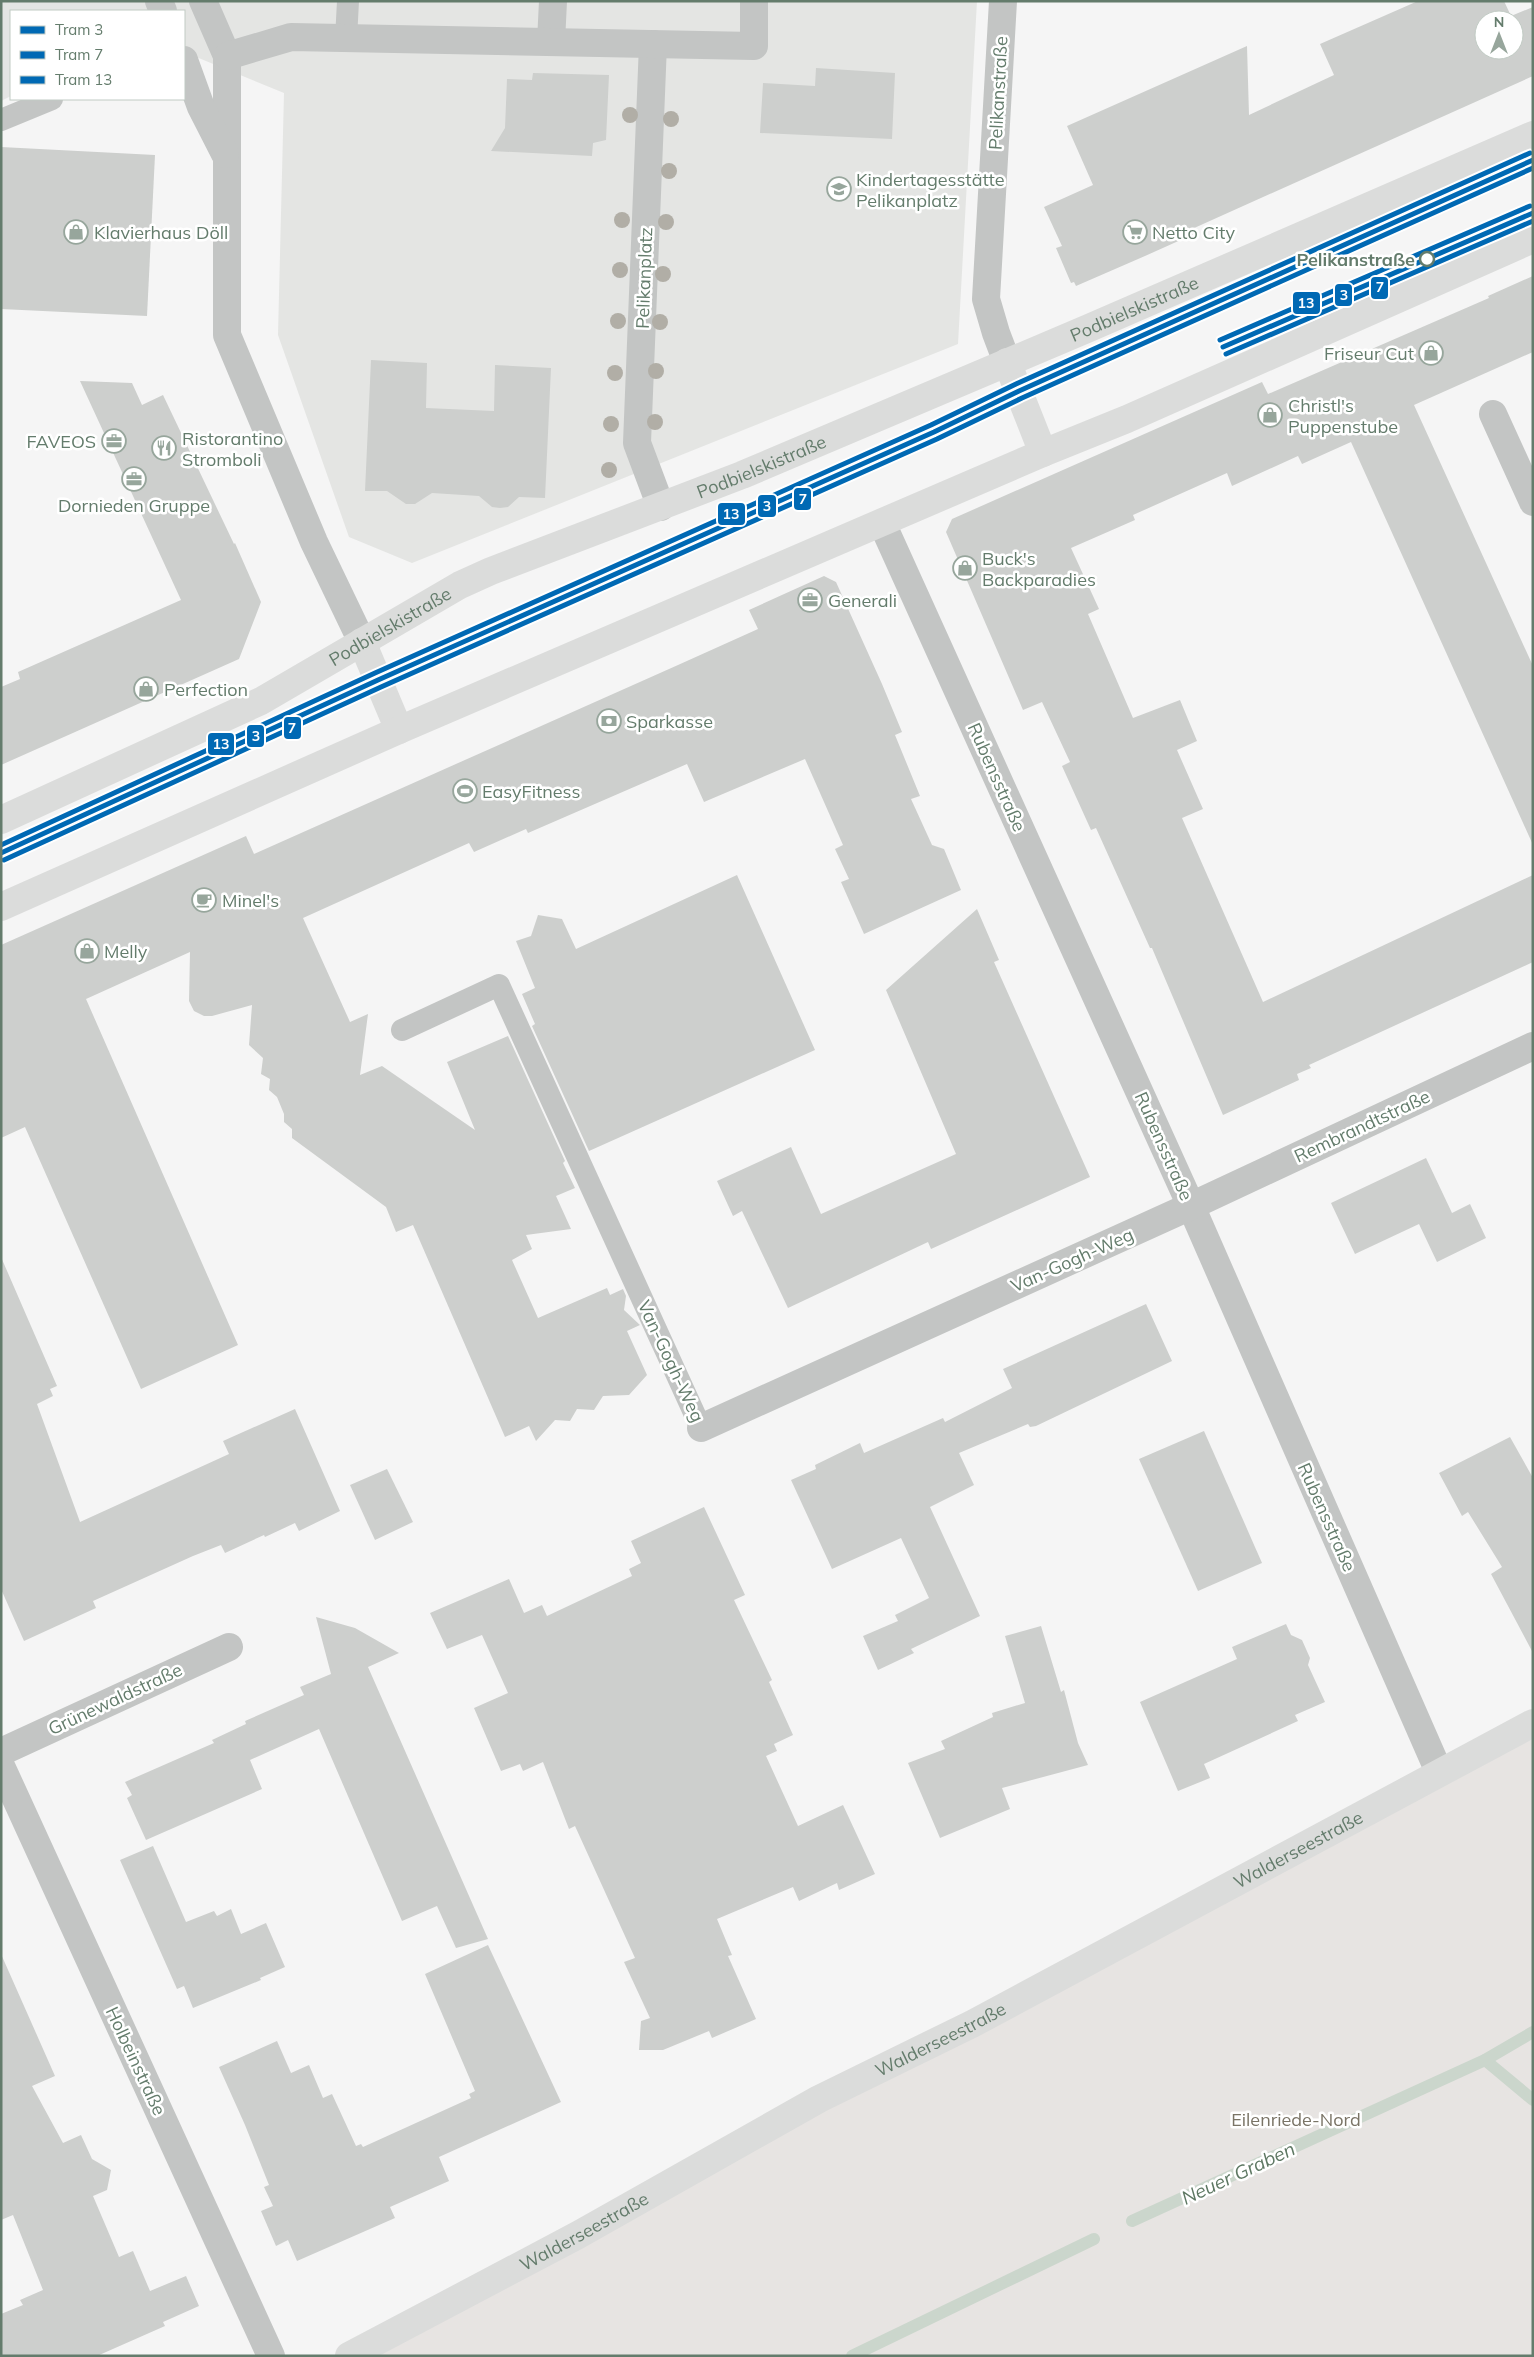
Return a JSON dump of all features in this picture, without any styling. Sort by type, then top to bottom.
[{"type":"main road","name":"Podbielskistraße","points":[[1,820],[261,701],[460,585],[491,571],[742,475],[1089,328],[1533,136]]},
{"type":"main road","points":[[1,907],[399,730],[1043,453],[1127,419],[1533,239]]},
{"type":"main road","points":[[1007,362],[1043,453]]},
{"type":"main road","points":[[362,642],[399,730]]},
{"type":"main road","name":"Walderseestraße","points":[[348,2356],[578,2235],[818,2099],[972,2024],[1533,1723]]},
{"type":"street","points":[[203,1],[227,56],[227,335],[314,542],[362,642]]},
{"type":"street","points":[[551,42],[553,1]]},
{"type":"street","points":[[227,56],[291,37],[754,46],[754,1]]},
{"type":"street","name":"Pelikanstraße","points":[[999,2],[986,299],[1007,362]]},
{"type":"street","name":"Pelikanplatz","points":[[654,44],[637,443],[661,507]]},
{"type":"street","points":[[185,63],[201,106],[228,159]]},
{"type":"street","points":[[1493,414],[1533,502]]},
{"type":"street","name":"Rubensstraße","points":[[882,523],[1191,1206],[1439,1772]]},
{"type":"street","name":"Rembrandtstraße","points":[[1191,1206],[1533,1046]]},
{"type":"street","name":"Van-Gogh-Weg","points":[[700,1428],[1191,1206]]},
{"type":"street","name":"Grünewaldstraße","points":[[1,1752],[229,1647]]},
{"type":"street","name":"Holbeinstraße","points":[[1,1766],[271,2356]]},
{"type":"lane","points":[[346,39],[348,1]]},
{"type":"lane","points":[[1,120],[50,100]]},
{"type":"lane","name":"Van-Gogh-Weg","points":[[402,1030],[499,985],[700,1428]]},
{"type":"shaded area","points":[[1,1],[977,1],[958,344],[412,563],[349,537],[278,335],[284,93],[185,52],[185,10],[10,10],[10,96],[1,101]]},
{"type":"green space","name":"Eilenriede-Nord","points":[[1533,1723],[1533,2356],[349,2356]]},
{"type":"building","points":[[1418,1],[1504,1],[1508,10],[1474,10],[1474,60],[1524,60],[1524,11],[1533,7],[1533,76],[1192,229],[1194,234],[1145,256],[1076,286],[1074,282],[1071,283],[1056,248],[1062,246],[1044,207],[1093,185],[1067,126],[1247,46],[1249,115],[1334,75],[1320,44]]},
{"type":"building","points":[[816,68],[895,73],[892,139],[760,133],[763,83],[815,86]]},
{"type":"building","points":[[533,73],[609,75],[606,140],[593,143],[592,156],[491,151],[505,128],[507,79],[532,80]]},
{"type":"building","name":"Klavierhaus Döll","points":[[1,147],[155,155],[147,316],[1,309]]},
{"type":"building","points":[[1533,276],[1533,352],[1414,405],[1533,666],[1533,845],[1351,442],[1302,464],[1298,456],[1232,486],[1227,473],[1133,515],[1135,520],[1071,548],[1099,609],[1088,614],[1133,718],[1180,700],[1197,741],[1177,750],[1203,809],[1182,818],[1263,1002],[1533,875],[1533,962],[1309,1065],[1311,1068],[1297,1074],[1299,1080],[1223,1115],[1152,948],[1150,948],[1096,828],[1091,830],[1062,766],[1070,762],[1042,702],[1023,710],[946,532],[952,519],[1262,382],[1268,394],[1489,298],[1488,296]]},
{"type":"building","points":[[371,360],[427,363],[426,408],[494,411],[495,365],[551,368],[545,498],[519,497],[508,507],[500,508],[492,507],[479,496],[432,493],[415,504],[406,504],[387,491],[365,491]]},
{"type":"building","points":[[80,381],[132,383],[142,405],[163,395],[235,543],[261,602],[239,659],[1,765],[1,687],[20,679],[18,672],[181,600]]},
{"type":"building","points":[[824,576],[836,582],[882,684],[902,732],[895,735],[920,796],[911,799],[932,845],[944,849],[961,890],[864,934],[841,882],[849,879],[835,849],[843,845],[805,759],[704,802],[687,764],[528,833],[526,829],[474,852],[469,843],[303,918],[350,1022],[368,1014],[360,1075],[382,1066],[475,1130],[447,1062],[508,1036],[565,1161],[563,1163],[575,1188],[556,1196],[571,1229],[526,1235],[532,1249],[512,1260],[538,1318],[607,1288],[610,1295],[623,1289],[626,1296],[624,1310],[640,1325],[627,1331],[647,1375],[629,1395],[603,1396],[594,1410],[577,1409],[570,1421],[555,1420],[536,1441],[529,1426],[505,1437],[413,1225],[396,1232],[386,1207],[292,1138],[292,1129],[284,1122],[284,1114],[277,1097],[269,1090],[270,1079],[261,1074],[263,1058],[249,1045],[252,1005],[212,1016],[204,1016],[194,1011],[189,1001],[190,952],[86,999],[238,1345],[141,1389],[25,1127],[1,1138],[1,945],[246,836],[254,854],[678,665],[758,629],[749,610]]},
{"type":"building","points":[[737,875],[815,1050],[589,1151],[532,1026],[535,1024],[522,994],[535,988],[516,941],[531,936],[538,915],[562,919],[576,949]]},
{"type":"building","points":[[977,909],[999,960],[994,962],[1090,1177],[931,1249],[928,1242],[788,1308],[742,1211],[733,1216],[717,1181],[791,1147],[821,1214],[956,1154],[886,990]]},
{"type":"building","points":[[1426,1158],[1452,1213],[1470,1204],[1486,1238],[1437,1262],[1419,1224],[1355,1254],[1331,1203]]},
{"type":"building","points":[[1,1257],[57,1386],[50,1389],[53,1396],[37,1404],[80,1522],[229,1454],[223,1441],[295,1409],[340,1511],[299,1531],[295,1523],[225,1553],[221,1545],[193,1556],[93,1601],[96,1608],[24,1641],[1,1589]]},
{"type":"building","points":[[1146,1304],[1172,1361],[1036,1426],[1030,1427],[1028,1424],[959,1453],[974,1485],[930,1507],[980,1616],[911,1649],[914,1653],[878,1670],[863,1636],[898,1621],[895,1615],[929,1598],[901,1538],[832,1569],[791,1480],[816,1469],[815,1465],[860,1443],[864,1453],[943,1418],[945,1422],[1012,1388],[1003,1369]]},
{"type":"building","points":[[1204,1431],[1262,1563],[1198,1591],[1139,1459]]},
{"type":"building","points":[[1510,1437],[1533,1478],[1533,1653],[1491,1574],[1502,1567],[1468,1512],[1462,1516],[1439,1473]]},
{"type":"building","points":[[387,1469],[413,1522],[375,1540],[350,1485]]},
{"type":"building","points":[[704,1507],[745,1595],[734,1600],[772,1680],[769,1682],[793,1735],[774,1744],[777,1751],[766,1756],[798,1826],[843,1805],[875,1874],[839,1890],[837,1883],[799,1901],[793,1887],[717,1919],[732,1955],[728,1956],[756,2019],[712,2038],[709,2031],[663,2050],[639,2050],[641,2021],[650,2018],[624,1962],[635,1958],[575,1826],[569,1829],[543,1762],[523,1771],[520,1764],[501,1771],[474,1708],[508,1693],[482,1635],[447,1649],[430,1613],[509,1579],[524,1613],[542,1605],[547,1616],[632,1576],[629,1569],[641,1563],[631,1541]]},
{"type":"building","points":[[316,1617],[355,1628],[399,1653],[368,1667],[488,1939],[456,1948],[437,1906],[402,1921],[319,1729],[250,1760],[262,1789],[146,1840],[127,1798],[132,1795],[125,1782],[214,1743],[212,1740],[246,1724],[245,1721],[304,1695],[300,1687],[331,1674]]},
{"type":"building","points":[[1286,1624],[1291,1635],[1302,1640],[1310,1658],[1308,1665],[1325,1702],[1295,1715],[1298,1721],[1204,1764],[1210,1778],[1178,1791],[1140,1702],[1237,1659],[1232,1647]]},
{"type":"building","points":[[1041,1626],[1061,1692],[1064,1690],[1078,1743],[1088,1765],[1002,1788],[1010,1809],[940,1838],[908,1763],[945,1749],[941,1741],[993,1717],[992,1713],[1025,1703],[1005,1636]]},
{"type":"building","points":[[153,1846],[186,1922],[214,1911],[217,1916],[231,1909],[241,1934],[266,1923],[285,1967],[260,1978],[261,1980],[193,2008],[184,1986],[177,1989],[120,1860]]},
{"type":"building","points":[[488,1945],[561,2102],[439,2157],[449,2181],[390,2207],[395,2218],[297,2261],[288,2240],[276,2246],[261,2211],[273,2206],[264,2187],[269,2185],[219,2067],[277,2041],[291,2073],[309,2065],[323,2098],[332,2094],[356,2146],[361,2144],[363,2147],[471,2098],[469,2094],[475,2091],[425,1974]]},
{"type":"building","points":[[1,1954],[55,2076],[32,2086],[63,2143],[81,2135],[92,2159],[111,2170],[107,2190],[93,2196],[119,2257],[133,2251],[150,2291],[186,2276],[199,2306],[163,2322],[165,2326],[97,2356],[1,2356],[1,2314],[23,2305],[20,2300],[43,2290],[13,2215],[1,2220]]},
{"type":"waterway","name":"Neuer Graben","points":[[1132,2221],[1485,2060],[1533,2032]]},
{"type":"waterway","points":[[1485,2060],[1533,2100]]},
{"type":"waterway","name":"Neuer Graben","points":[[852,2356],[1094,2239]]},
{"type":"tram line","name":"13","points":[[1,845],[375,673],[931,425],[1016,384],[1530,153]]},
{"type":"tram line","name":"3","points":[[1,853],[378,680],[934,432],[1019,391],[1533,160]]},
{"type":"tram line","name":"7","points":[[4,860],[381,687],[937,439],[1022,398],[1533,168]]},
{"type":"tram line","name":"13","points":[[1220,340],[1530,206]]},
{"type":"tram line","name":"3","points":[[1223,347],[1533,213]]},
{"type":"tram line","name":"7","points":[[1226,354],[1533,221]]},
{"type":"place","name":"Kindertagesstätte Pelikanplatz","points":[[839,189]]},
{"type":"place","name":"Klavierhaus Döll","points":[[76,232]]},
{"type":"place","name":"Netto City","points":[[1135,232]]},
{"type":"place","name":"Pelikanstraße","points":[[1427,259]]},
{"type":"place","name":"Friseur Cut","points":[[1431,353]]},
{"type":"place","name":"Christl's Puppenstube","points":[[1270,415]]},
{"type":"place","name":"FAVEOS","points":[[114,441]]},
{"type":"place","name":"Ristorantino Stromboli","points":[[164,448]]},
{"type":"place","name":"Dornieden Gruppe","points":[[134,479]]},
{"type":"place","name":"Buck's Backparadies","points":[[965,568]]},
{"type":"place","name":"Generali","points":[[810,600]]},
{"type":"place","name":"Perfection","points":[[146,689]]},
{"type":"place","name":"Sparkasse","points":[[609,721]]},
{"type":"place","name":"EasyFitness","points":[[465,791]]},
{"type":"place","name":"Minel's","points":[[204,900]]},
{"type":"place","name":"Melly","points":[[87,951]]}]
